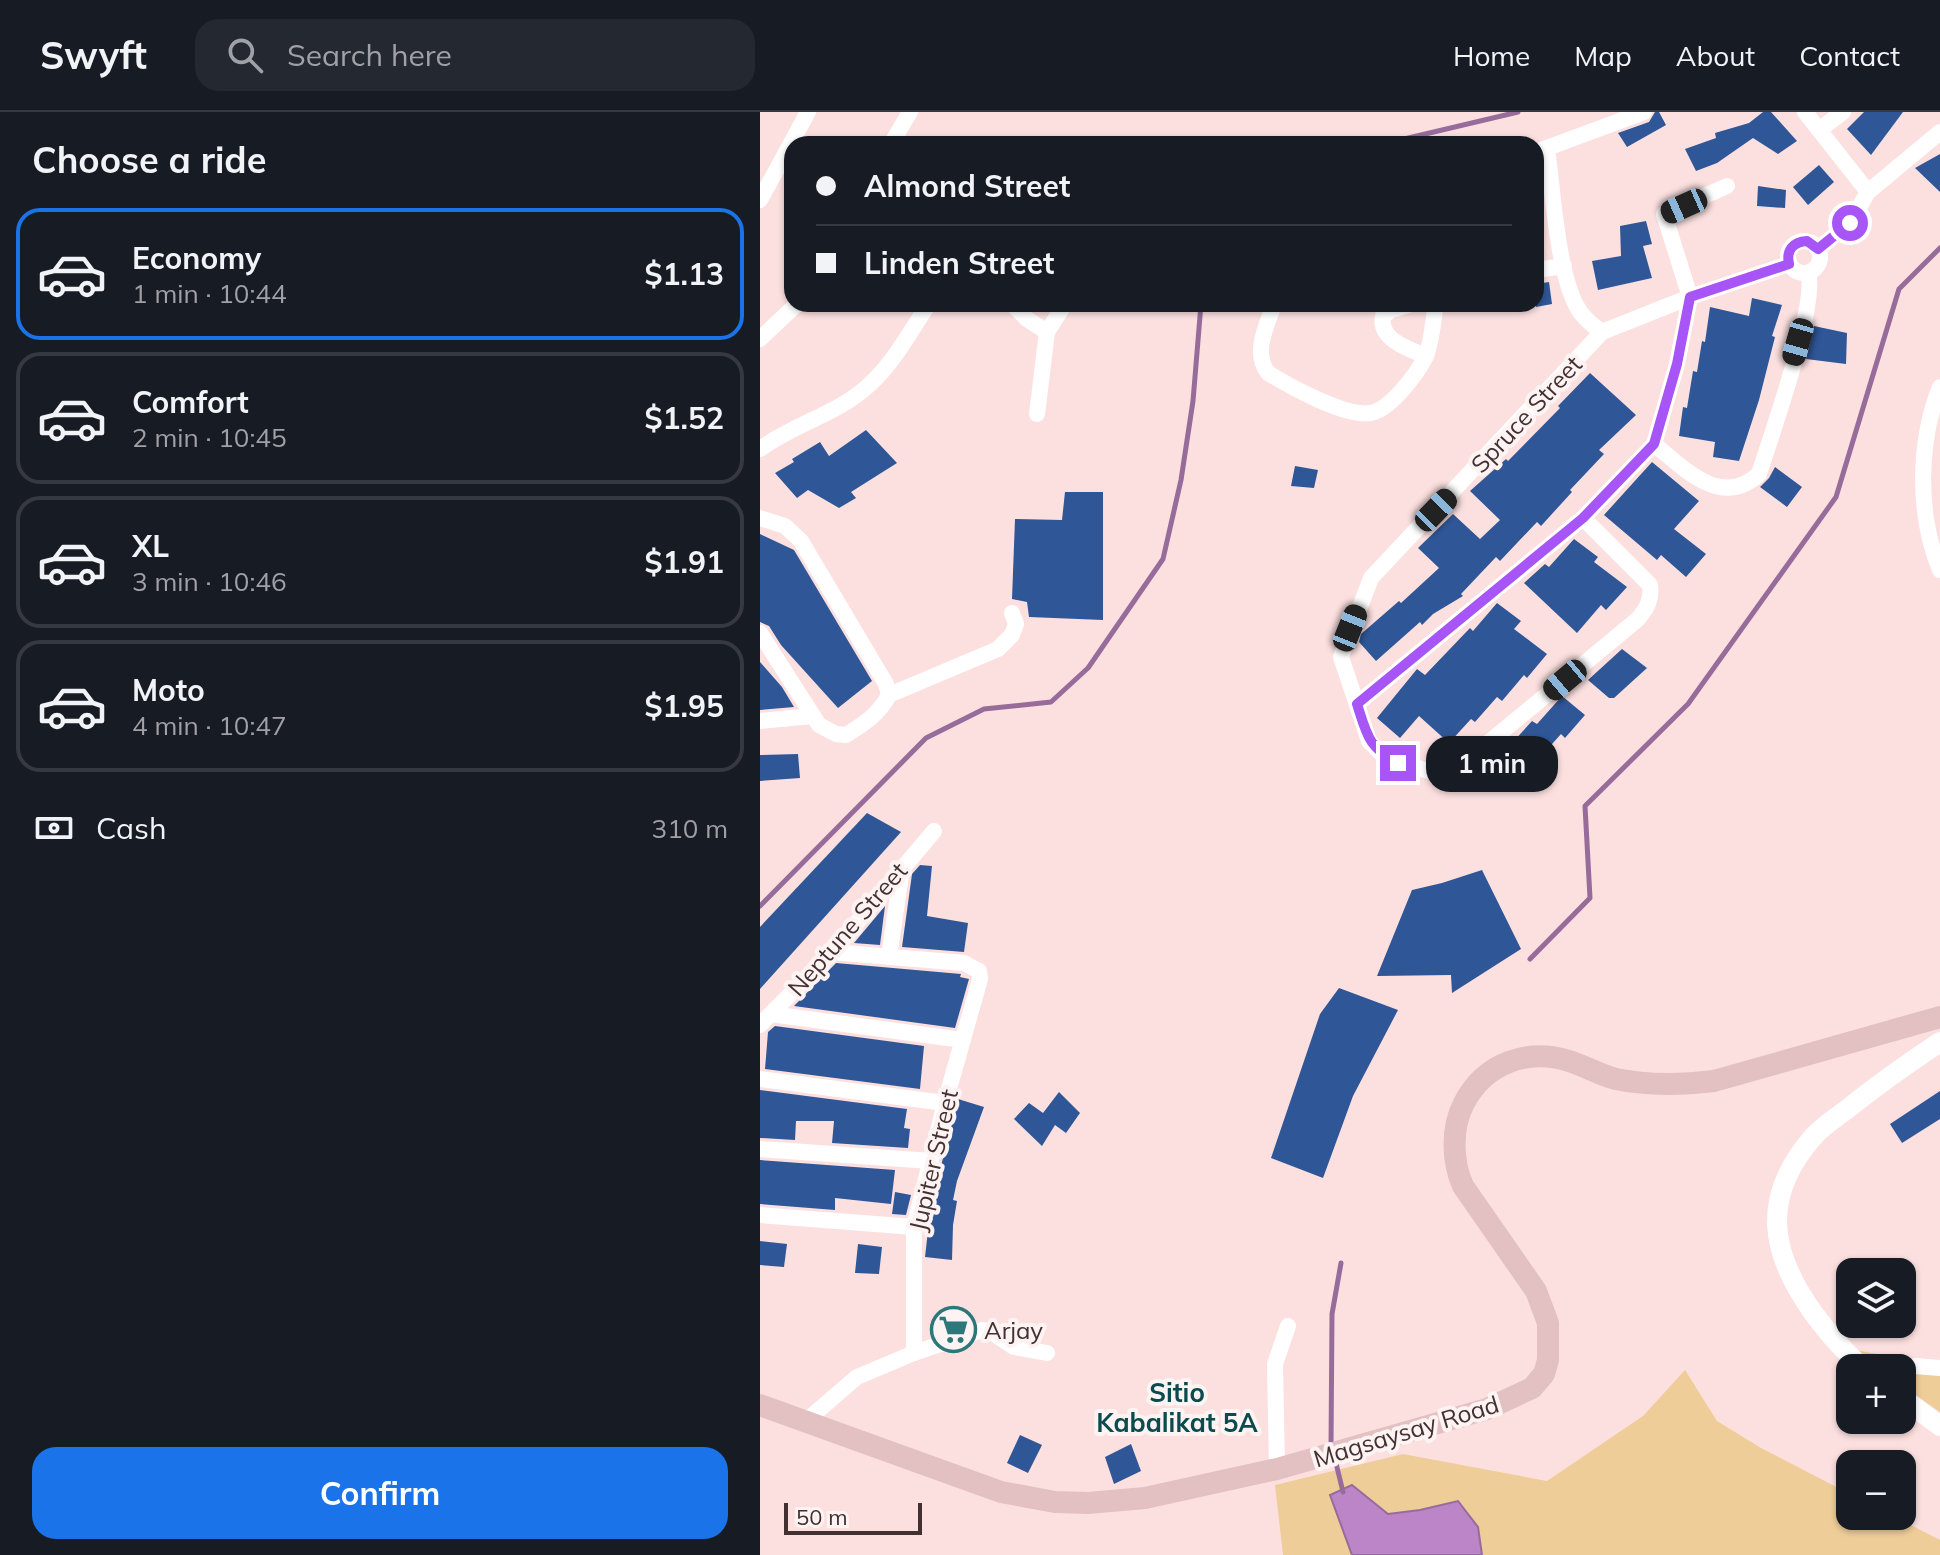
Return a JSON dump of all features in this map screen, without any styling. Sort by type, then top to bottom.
[{"type":"main road","name":"Magsaysay Road","points":[[760,1405],[1001,1492],[1055,1502],[1088,1503],[1145,1498],[1277,1469],[1487,1409],[1532,1388],[1544,1374],[1548,1360],[1548,1323],[1536,1291],[1463,1186],[1456,1170],[1455,1148],[1460,1112],[1467,1097],[1493,1069],[1510,1060],[1540,1057],[1567,1061],[1611,1078],[1676,1086],[1727,1077],[1940,1017]]},
{"type":"street","points":[[795,136],[808,112]]},
{"type":"street","points":[[896,136],[910,112]]},
{"type":"street","points":[[1544,149],[1644,112]]},
{"type":"street","points":[[1805,112],[1868,192]]},
{"type":"street","points":[[1819,130],[1843,112]]},
{"type":"street","points":[[1818,249],[1850,223],[1868,192],[1940,132]]},
{"type":"street","points":[[760,200],[784,156]]},
{"type":"street","points":[[1544,161],[1564,266],[1575,303],[1590,323],[1602,332]]},
{"type":"street","points":[[1357,704],[1583,518],[1654,444],[1677,364],[1690,297],[1664,214],[1727,186]]},
{"type":"street","points":[[1807,241],[1818,249],[1819,264],[1808,273],[1801,273],[1789,264],[1789,250],[1793,244],[1807,241]]},
{"type":"street","name":"Spruce Street","points":[[1583,518],[1650,585],[1651,596],[1647,608],[1638,619],[1453,772],[1437,773],[1398,763],[1382,754],[1369,741],[1343,665],[1342,650],[1371,578],[1602,332],[1690,297],[1789,264]]},
{"type":"street","points":[[1544,269],[1564,266]]},
{"type":"street","points":[[1654,444],[1705,483],[1720,488],[1748,485],[1759,474],[1806,316],[1811,281],[1808,273]]},
{"type":"street","points":[[760,339],[789,312]]},
{"type":"street","points":[[760,449],[781,434],[831,411],[869,386],[924,312]]},
{"type":"street","points":[[1020,312],[1047,332]]},
{"type":"street","points":[[1037,414],[1047,332],[1060,312]]},
{"type":"street","points":[[1272,312],[1259,352],[1261,363],[1268,373],[1353,412],[1370,413],[1385,407],[1395,398],[1426,356],[1434,312]]},
{"type":"street","points":[[1388,312],[1383,316],[1381,325],[1384,333],[1426,356]]},
{"type":"street","points":[[1940,387],[1929,413],[1923,470],[1927,519],[1940,570]]},
{"type":"street","points":[[760,518],[785,526],[801,541],[886,684],[889,695]]},
{"type":"street","points":[[760,633],[813,716],[826,730],[846,735],[867,722],[889,695],[998,649],[1012,635],[1016,624],[1012,613]]},
{"type":"street","points":[[760,721],[813,716]]},
{"type":"street","name":"Neptune Street","points":[[765,1020],[832,952],[934,831]]},
{"type":"street","points":[[832,952],[889,957],[903,866]]},
{"type":"street","name":"Jupiter Street","points":[[889,957],[964,963],[979,971],[980,979],[914,1227],[914,1353]]},
{"type":"street","points":[[765,1020],[963,1040]]},
{"type":"street","points":[[1846,1354],[1793,1285],[1783,1262],[1777,1233],[1777,1209],[1786,1178],[1815,1135],[1864,1095],[1940,1042]]},
{"type":"street","points":[[760,1079],[945,1103]]},
{"type":"street","points":[[760,1149],[931,1161]]},
{"type":"street","points":[[760,1215],[914,1227]]},
{"type":"street","points":[[1277,1469],[1275,1364],[1288,1326]]},
{"type":"street","points":[[807,1420],[857,1377],[914,1353],[986,1329],[1014,1347],[1047,1353]]},
{"type":"street","points":[[1916,1366],[1940,1368]]},
{"type":"street","points":[[1916,1408],[1940,1426]]},
{"type":"shaded area","points":[[1916,1361],[1940,1365],[1940,1412],[1916,1395]]},
{"type":"shaded area","points":[[1685,1370],[1717,1421],[1836,1487],[1836,1530],[1916,1528],[1940,1540],[1940,1555],[1283,1555],[1275,1485],[1403,1454],[1547,1481],[1643,1416]]},
{"type":"shaded area","points":[[1352,1485],[1388,1514],[1458,1501],[1478,1527],[1482,1555],[1352,1555],[1330,1495]]},
{"type":"building","points":[[1655,112],[1659,112],[1666,125],[1627,147],[1618,133],[1649,122]]},
{"type":"building","points":[[1763,112],[1771,112],[1797,141],[1778,154],[1753,138],[1717,163],[1696,171],[1685,149],[1716,138],[1715,133],[1749,123]]},
{"type":"building","points":[[1864,112],[1903,112],[1871,155],[1847,129]]},
{"type":"building","points":[[1940,154],[1940,192],[1915,168]]},
{"type":"building","points":[[1819,165],[1834,182],[1808,205],[1793,187]]},
{"type":"building","points":[[1758,186],[1786,190],[1785,208],[1757,206]]},
{"type":"building","points":[[1646,221],[1652,244],[1643,246],[1652,278],[1598,290],[1592,261],[1621,256],[1620,226]]},
{"type":"building","points":[[1549,282],[1552,304],[1544,306],[1544,283]]},
{"type":"building","points":[[1752,298],[1782,305],[1772,336],[1775,337],[1739,461],[1713,457],[1715,442],[1679,436],[1683,407],[1687,408],[1693,371],[1697,372],[1710,307],[1749,316]]},
{"type":"building","points":[[1814,326],[1847,333],[1846,364],[1806,359]]},
{"type":"building","points":[[1590,373],[1636,415],[1599,450],[1604,454],[1541,526],[1537,522],[1500,561],[1496,557],[1461,594],[1463,596],[1433,614],[1422,625],[1420,622],[1376,661],[1359,642],[1361,634],[1439,568],[1418,548],[1453,514],[1480,539],[1500,520],[1470,491],[1506,459],[1508,461]]},
{"type":"building","points":[[866,430],[897,463],[851,492],[856,498],[839,508],[808,490],[797,498],[775,473],[820,442],[829,456]]},
{"type":"building","points":[[1652,462],[1699,501],[1674,529],[1706,554],[1686,577],[1661,555],[1657,560],[1604,515]]},
{"type":"building","points":[[1295,466],[1318,470],[1314,488],[1291,486]]},
{"type":"building","points":[[1775,467],[1802,487],[1787,507],[1760,487]]},
{"type":"building","points":[[1065,492],[1103,492],[1103,620],[1029,617],[1027,602],[1012,599],[1015,519],[1062,520]]},
{"type":"building","points":[[760,534],[794,550],[872,681],[838,708],[781,645],[769,626],[760,622]]},
{"type":"building","points":[[1574,539],[1598,557],[1594,562],[1627,587],[1606,610],[1601,605],[1577,633],[1524,583],[1545,564],[1549,567]]},
{"type":"building","points":[[1497,603],[1521,621],[1514,629],[1547,654],[1502,701],[1497,697],[1475,722],[1471,719],[1449,743],[1419,716],[1400,738],[1377,718],[1417,669],[1425,675],[1470,628],[1473,631]]},
{"type":"building","points":[[1622,649],[1647,668],[1614,698],[1609,698],[1588,680]]},
{"type":"building","points":[[760,662],[782,687],[794,707],[760,710]]},
{"type":"building","points":[[1562,696],[1585,715],[1565,738],[1561,734],[1536,762],[1513,742],[1532,721],[1537,724]]},
{"type":"building","points":[[798,754],[800,778],[760,781],[760,755]]},
{"type":"building","points":[[867,813],[901,832],[760,989],[760,927]]},
{"type":"building","points":[[920,865],[932,866],[927,916],[968,923],[964,952],[902,947],[912,874]]},
{"type":"building","points":[[1482,870],[1521,949],[1452,993],[1451,975],[1377,976],[1412,890]]},
{"type":"building","points":[[885,906],[880,945],[854,943]]},
{"type":"building","points":[[836,963],[961,974],[960,977],[969,979],[955,1028],[794,1006]]},
{"type":"building","points":[[1339,988],[1398,1010],[1353,1096],[1323,1178],[1271,1158],[1320,1014]]},
{"type":"building","points":[[775,1026],[924,1046],[920,1089],[765,1069],[768,1032]]},
{"type":"building","points":[[760,1090],[907,1109],[904,1128],[910,1129],[908,1148],[832,1143],[834,1121],[796,1121],[795,1140],[760,1138]]},
{"type":"building","points":[[1940,1091],[1940,1119],[1902,1143],[1890,1124]]},
{"type":"building","points":[[1059,1092],[1080,1113],[1066,1133],[1055,1125],[1042,1146],[1014,1119],[1029,1103],[1043,1113]]},
{"type":"building","points":[[958,1099],[984,1107],[953,1200],[957,1201],[952,1260],[925,1257],[927,1221]]},
{"type":"building","points":[[760,1160],[895,1170],[891,1204],[835,1198],[835,1210],[760,1204]]},
{"type":"building","points":[[895,1192],[911,1195],[906,1215],[892,1214]]},
{"type":"building","points":[[760,1241],[787,1244],[784,1267],[760,1265]]},
{"type":"building","points":[[858,1244],[882,1247],[879,1274],[855,1273]]},
{"type":"building","points":[[1020,1435],[1042,1445],[1028,1473],[1007,1463]]},
{"type":"building","points":[[1131,1444],[1141,1471],[1114,1484],[1105,1457]]},
{"type":"waterway","points":[[1417,136],[1518,112]]},
{"type":"waterway","points":[[1530,959],[1590,898],[1585,806],[1688,704],[1836,497],[1899,289],[1940,248]]},
{"type":"waterway","points":[[760,906],[926,738],[984,709],[1051,702],[1088,668],[1163,559],[1181,480],[1193,401],[1200,312]]},
{"type":"waterway","points":[[1331,1446],[1332,1314],[1341,1263]]},
{"type":"waterway","points":[[1335,1459],[1343,1492]]},
{"type":"place","name":"Arjay","points":[[953,1330]]},
{"type":"district","name":"Sitio Kabalikat 5A","points":[[1177,1407]]},
{"type":"route","points":[[1398,763],[1382,754],[1369,741],[1357,704],[1583,518],[1654,444],[1677,364],[1690,297],[1789,264],[1789,250],[1793,244],[1807,241],[1818,249],[1850,223]]}]
